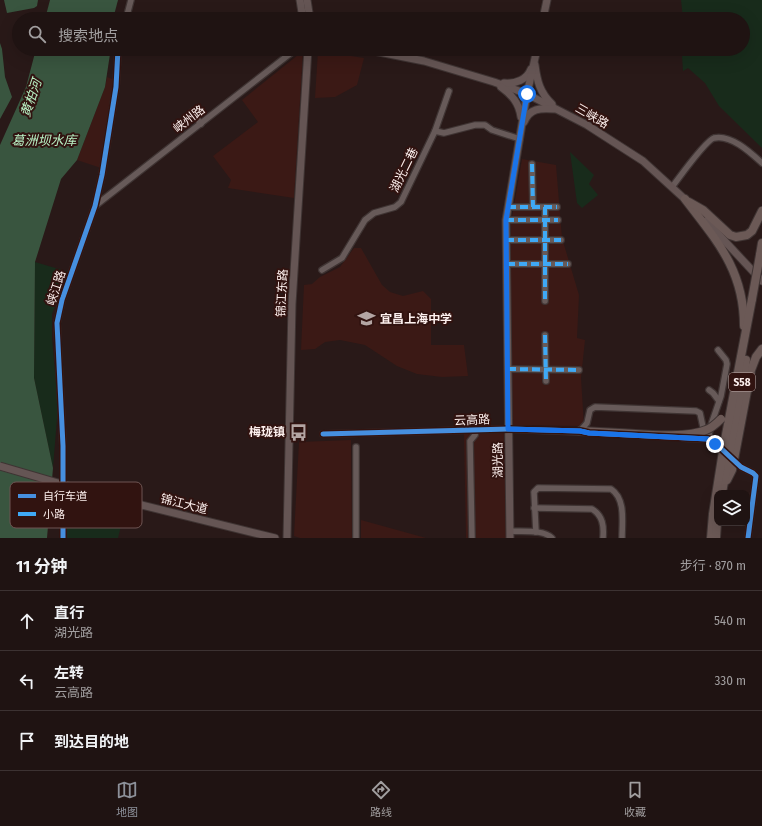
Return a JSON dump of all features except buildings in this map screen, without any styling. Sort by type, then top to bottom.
[{"type":"highway","points":[[685,199],[703,210],[730,235],[736,237],[747,235],[752,231],[762,211]]},
{"type":"highway","points":[[685,199],[715,239],[734,270],[744,320],[744,343]]},
{"type":"highway","name":"S58","points":[[723,490],[762,243]]},
{"type":"highway","name":"S58","points":[[711,538],[713,514],[733,395],[754,300],[762,273]]},
{"type":"highway","points":[[723,490],[732,470],[751,370],[756,357],[762,349]]},
{"type":"highway","points":[[580,431],[680,435],[693,434],[713,427],[726,413],[733,395]]},
{"type":"highway","points":[[716,538],[718,526]]},
{"type":"main road","points":[[300,0],[302,12]]},
{"type":"main road","points":[[307,0],[309,12]]},
{"type":"main road","points":[[544,12],[547,0]]},
{"type":"main road","name":"锦江东路","points":[[287,538],[292,304],[308,56]]},
{"type":"main road","name":"三峡路","points":[[399,56],[424,61],[494,82],[527,94],[587,125],[643,161],[685,199],[762,281]]},
{"type":"main road","name":"湖光路","points":[[510,535],[506,220],[527,94],[536,56]]},
{"type":"main road","points":[[494,82],[511,83],[522,80],[530,72],[535,59]]},
{"type":"main road","points":[[535,59],[540,90],[546,99],[558,110]]},
{"type":"main road","points":[[494,82],[508,92],[515,100],[520,110],[522,125]]},
{"type":"main road","points":[[522,125],[527,115],[534,110],[545,108],[558,110]]},
{"type":"main road","name":"锦江大道","points":[[0,466],[55,482]]},
{"type":"main road","name":"锦江大道","points":[[142,505],[275,538]]},
{"type":"street","points":[[128,12],[131,0]]},
{"type":"street","name":"峡江路","points":[[63,482],[63,446],[57,323],[62,300],[95,206],[102,175],[116,88],[118,56]]},
{"type":"street","name":"峡州路","points":[[95,206],[287,56]]},
{"type":"street","name":"湖光二巷","points":[[322,270],[342,258],[365,220],[374,213],[395,207],[401,202],[435,131],[449,90]]},
{"type":"street","points":[[192,112],[201,124]]},
{"type":"street","points":[[435,131],[444,133],[475,125],[485,125],[492,130],[520,139]]},
{"type":"street","points":[[672,187],[701,150],[714,138],[728,139],[740,145],[762,163]]},
{"type":"street","points":[[532,164],[533,207]]},
{"type":"street","points":[[508,207],[557,207]]},
{"type":"street","points":[[545,207],[545,301]]},
{"type":"street","points":[[506,220],[558,220]]},
{"type":"street","points":[[506,240],[561,240]]},
{"type":"street","points":[[507,264],[568,264]]},
{"type":"street","points":[[545,335],[546,381]]},
{"type":"street","points":[[715,444],[708,439],[719,401],[727,364],[726,360],[718,350]]},
{"type":"street","points":[[508,369],[579,370]]},
{"type":"street","points":[[709,390],[719,401]]},
{"type":"street","points":[[580,431],[587,423],[590,410],[595,407],[696,411],[700,414],[702,427]]},
{"type":"street","name":"云高路","points":[[323,434],[508,429],[580,431],[589,433],[708,439]]},
{"type":"street","points":[[472,538],[470,441],[475,435],[476,430]]},
{"type":"street","points":[[356,447],[356,538]]},
{"type":"street","points":[[741,467],[756,476],[748,538]]},
{"type":"street","points":[[536,532],[534,492],[538,488],[611,489],[616,492],[620,501],[622,512],[622,538]]},
{"type":"street","points":[[534,508],[592,509],[602,519],[604,527],[603,538]]},
{"type":"street","name":"峡江路","points":[[62,528],[62,538]]},
{"type":"street","points":[[510,535],[536,532],[548,534],[552,538]]},
{"type":"shaded area","points":[[681,0],[762,0],[762,148],[719,106],[705,83],[688,68],[683,71],[682,56],[750,56],[750,12],[682,12]]},
{"type":"shaded area","points":[[297,56],[303,56],[294,198],[228,188],[231,180],[213,156],[258,122],[242,100]]},
{"type":"shaded area","points":[[318,56],[351,56],[364,58],[357,85],[335,97],[315,98]]},
{"type":"shaded area","points":[[107,77],[115,80],[101,168],[77,160],[105,87]]},
{"type":"shaded area","points":[[570,152],[594,175],[589,184],[598,195],[582,208],[577,203]]},
{"type":"shaded area","points":[[522,159],[556,165],[562,238],[579,295],[577,338],[585,340],[581,378],[584,426],[511,425],[511,223]]},
{"type":"shaded area","name":"宜昌上海中学","points":[[354,248],[361,248],[382,285],[390,292],[403,296],[423,291],[431,299],[431,345],[464,345],[468,376],[442,377],[417,374],[397,366],[365,345],[340,340],[325,342],[315,349],[301,350],[304,285],[312,284],[320,277],[340,267]]},
{"type":"shaded area","points":[[35,262],[69,272],[52,314],[52,338],[58,406],[53,468],[34,378]]},
{"type":"shaded area","points":[[504,433],[506,538],[466,538],[464,434]]},
{"type":"shaded area","points":[[351,440],[352,538],[300,538],[294,536],[299,442]]},
{"type":"shaded area","points":[[361,520],[426,538],[361,538]]},
{"type":"shaded area","points":[[67,528],[120,528],[118,538],[67,538]]},
{"type":"water","points":[[4,0],[38,0],[37,6],[34,8],[7,13]]},
{"type":"water","points":[[50,0],[118,0],[115,12],[47,12]]},
{"type":"water","points":[[0,43],[5,77],[12,97],[0,119]]},
{"type":"water","name":"葛洲坝水库","points":[[34,56],[110,56],[105,87],[77,160],[61,179],[35,262],[34,378],[53,468],[52,482],[10,482],[10,528],[48,528],[47,538],[0,538],[0,145],[26,87]]},
{"type":"marked path","points":[[532,164],[533,207]]},
{"type":"marked path","points":[[508,207],[557,207]]},
{"type":"marked path","points":[[545,207],[545,301]]},
{"type":"marked path","points":[[506,220],[558,220]]},
{"type":"marked path","points":[[506,240],[561,240]]},
{"type":"marked path","points":[[507,264],[568,264]]},
{"type":"marked path","points":[[545,335],[546,381]]},
{"type":"marked path","points":[[508,369],[579,370]]},
{"type":"cycle path","points":[[63,482],[63,446],[57,323],[62,300],[95,206],[102,175],[116,87],[118,56]]},
{"type":"cycle path","points":[[323,434],[509,429],[580,431],[589,433],[708,439],[712,440],[741,467],[756,476],[748,538]]},
{"type":"cycle path","points":[[63,528],[63,538]]},
{"type":"place","name":"宜昌上海中学","points":[[367,319]]},
{"type":"place","name":"梅珑镇","points":[[298,432]]},
{"type":"route","points":[[527,94],[506,220],[508,429],[580,431],[589,433],[708,439],[712,440],[715,444]]},
{"type":"water label","name":"黄柏河","points":[[31,98]]}]
